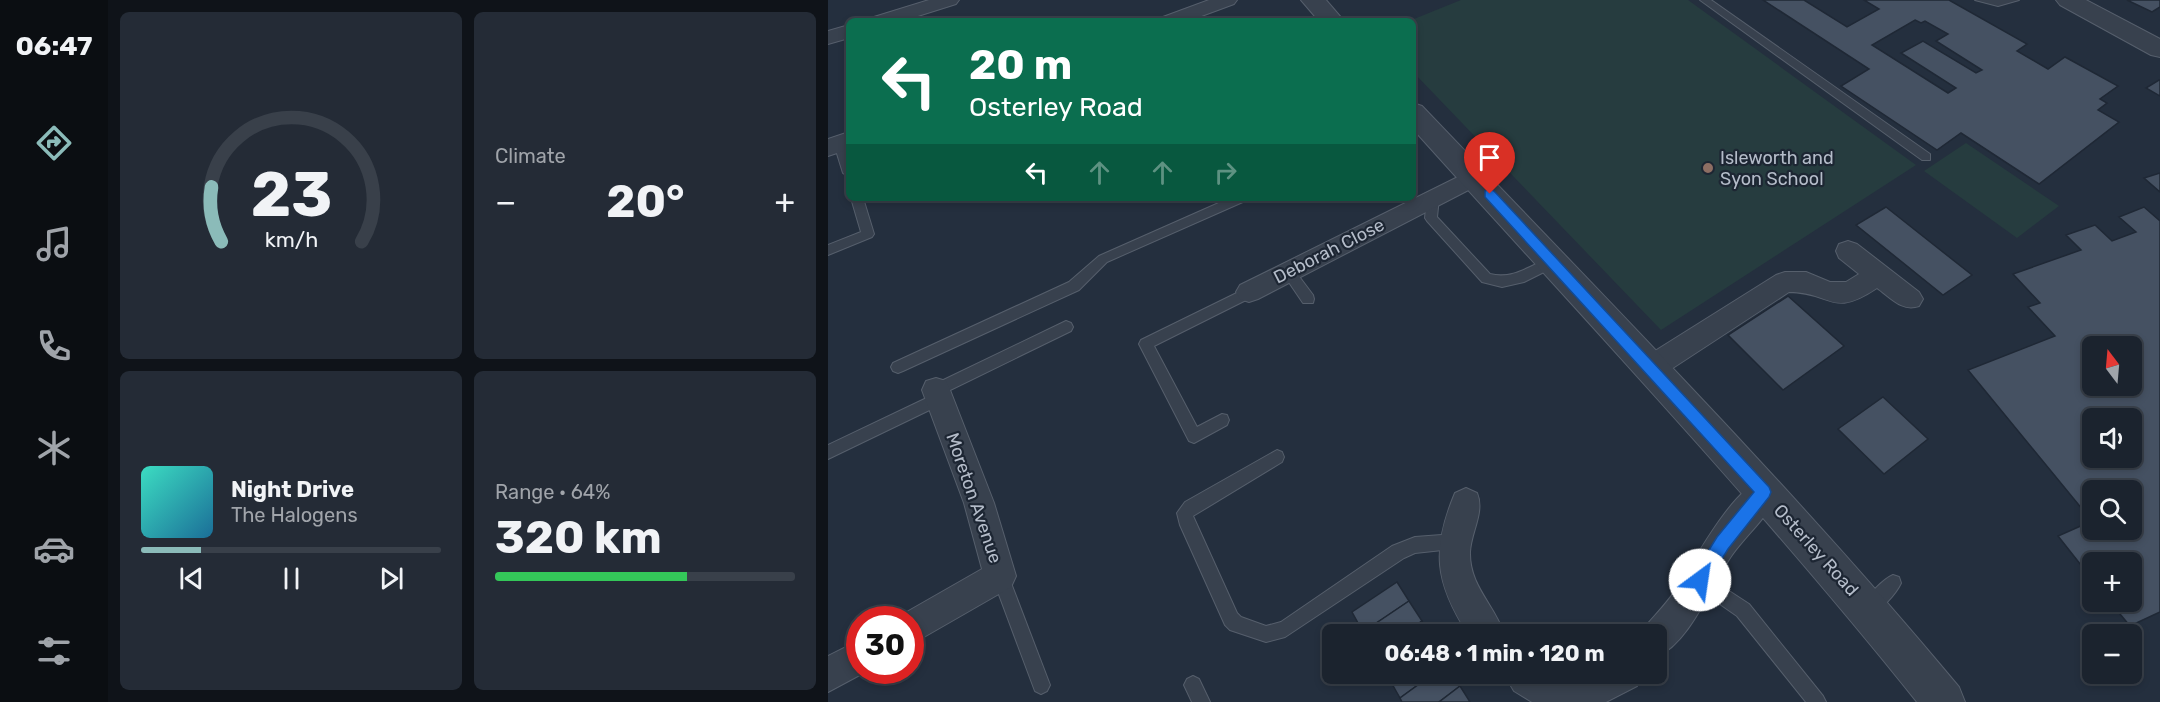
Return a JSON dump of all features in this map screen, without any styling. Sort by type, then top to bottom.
[{"type":"street","points":[[891,18],[949,0]]},
{"type":"street","points":[[1178,18],[1227,0]]},
{"type":"street","points":[[1313,0],[1329,18]]},
{"type":"street","points":[[2068,0],[2160,48]]},
{"type":"street","points":[[828,38],[846,32]]},
{"type":"street","name":"Osterley Road","points":[[1416,115],[1764,492],[1868,609],[1944,702]]},
{"type":"street","name":"Deborah Close","points":[[1249,292],[1474,177]]},
{"type":"street","points":[[1848,250],[1910,299]]},
{"type":"street","points":[[1649,369],[1785,282],[1806,282],[1828,292],[1850,293],[1877,275]]},
{"type":"street","name":"Moreton Avenue","points":[[924,621],[1000,576],[979,503],[938,394]]},
{"type":"street","points":[[1667,626],[1690,598],[1722,543],[1764,492]]},
{"type":"street","points":[[1466,503],[1455,542],[1456,575],[1472,612],[1481,624]]},
{"type":"street","points":[[828,675],[846,665]]},
{"type":"street","points":[[1532,684],[1564,693],[1606,684]]},
{"type":"lane","points":[[1705,0],[1926,157]]},
{"type":"lane","points":[[1980,0],[1998,3],[2014,0]]},
{"type":"lane","points":[[839,144],[846,164]]},
{"type":"lane","points":[[1433,198],[1431,218],[1486,278],[1502,282],[1520,278],[1552,262]]},
{"type":"lane","points":[[828,250],[868,234],[858,201]]},
{"type":"lane","points":[[898,367],[1074,286],[1103,259],[1234,201]]},
{"type":"lane","points":[[1288,272],[1308,298]]},
{"type":"lane","points":[[1222,420],[1194,436],[1146,344],[1249,292]]},
{"type":"lane","points":[[828,452],[1066,327]]},
{"type":"lane","points":[[1277,457],[1190,507],[1185,513],[1190,530],[1231,619],[1236,624],[1266,634],[1285,628],[1398,552],[1415,545],[1455,542]]},
{"type":"lane","points":[[1000,576],[1041,685]]},
{"type":"lane","points":[[1700,580],[1743,610],[1816,702]]},
{"type":"lane","points":[[1868,609],[1893,583]]},
{"type":"lane","points":[[1193,685],[1201,702]]},
{"type":"green space","points":[[1461,0],[1688,0],[1916,165],[1661,330],[1416,75],[1416,18]]},
{"type":"green space","points":[[1966,143],[2059,206],[2017,238],[1924,171]]},
{"type":"building","points":[[1763,0],[1804,0],[1847,27],[1879,9],[1864,0],[1949,0],[2027,44],[2017,51],[2048,69],[2065,57],[2118,86],[2100,99],[2107,103],[2098,110],[2119,122],[2039,184],[1961,133],[1937,150],[1841,86],[1869,69]],"holes":[[[1915,20],[1921,23],[1925,21],[1948,34],[1936,41],[1982,70],[1976,73],[1923,41],[1901,53],[1956,88],[1948,93],[1872,45]]]},
{"type":"building","points":[[2127,0],[2160,0],[2160,7],[2152,12]]},
{"type":"building","points":[[2160,80],[2160,96],[2146,88]]},
{"type":"building","points":[[2160,173],[2160,192],[2144,178]]},
{"type":"building","points":[[1886,207],[1972,275],[1943,295],[1856,225]]},
{"type":"building","points":[[2144,207],[2160,221],[2160,612],[2134,624],[2128,624],[2118,612],[2142,612],[2142,552],[2082,552],[2082,566],[2058,536],[2082,525],[2082,540],[2142,540],[2142,480],[2082,480],[2082,509],[1968,370],[2055,336],[2028,307],[2040,303],[2013,274],[2081,250],[2066,235],[2095,225],[2112,241],[2136,232],[2119,217]]},
{"type":"building","points":[[1788,296],[1844,346],[1783,390],[1728,335]]},
{"type":"building","points":[[1883,397],[1928,439],[1884,474],[1838,429]]},
{"type":"building","points":[[1397,582],[1409,601],[1375,624],[1359,624],[1352,612]]},
{"type":"building","points":[[1409,601],[1422,621],[1418,624],[1375,624]]},
{"type":"building","points":[[1392,684],[1419,684],[1400,698]]},
{"type":"building","points":[[1419,684],[1459,684],[1460,686],[1439,702],[1402,702],[1400,698]]},
{"type":"building","points":[[1460,686],[1470,702],[1439,702]]},
{"type":"place","name":"Isleworth and Syon School","points":[[1708,168]]},
{"type":"route","points":[[1490,194],[1764,492],[1722,543],[1700,580]]}]
